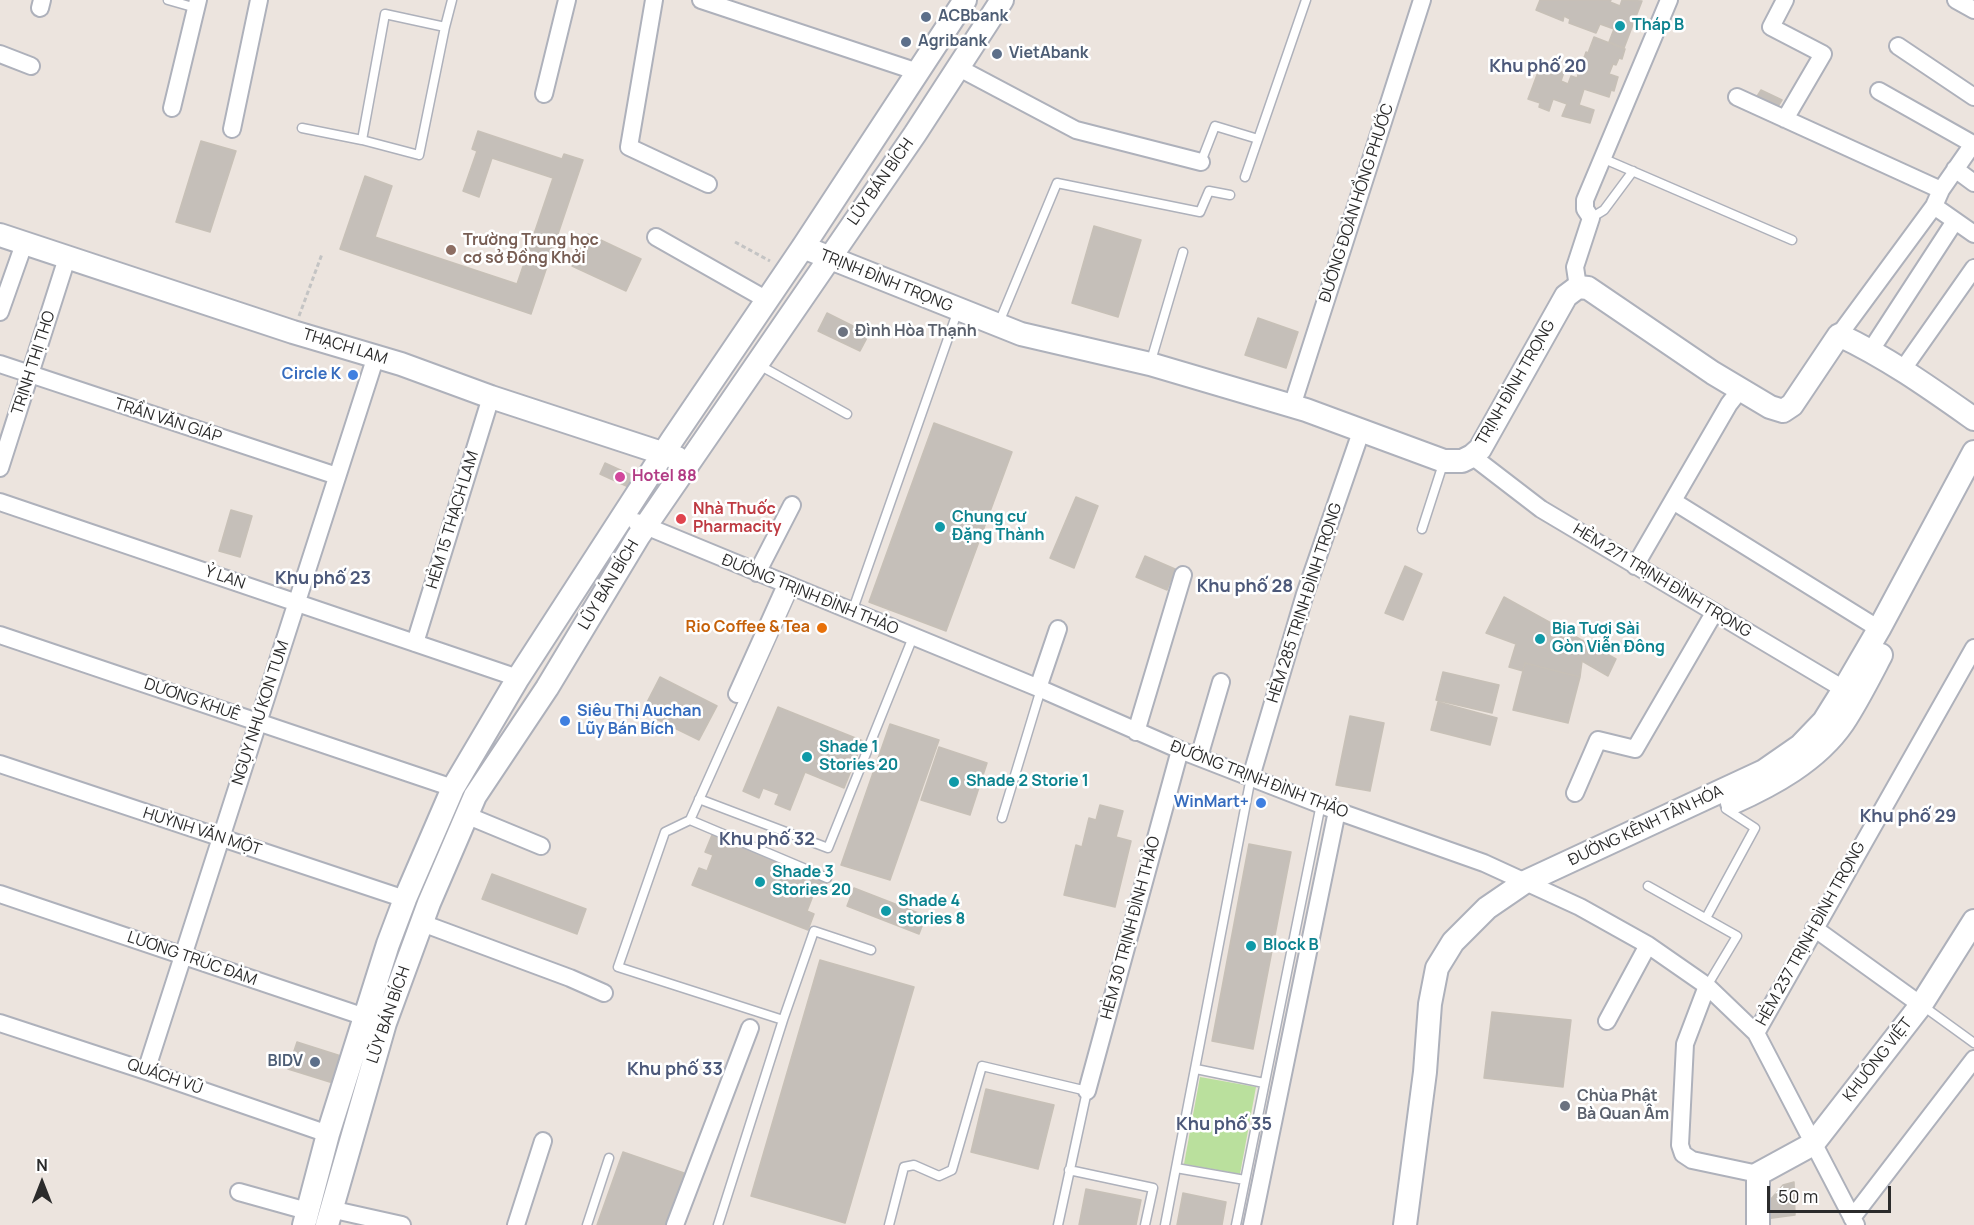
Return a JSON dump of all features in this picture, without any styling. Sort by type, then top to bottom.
[{"type":"street","points":[[232,129],[259,0]]},
{"type":"street","points":[[544,94],[567,0]]},
{"type":"street","points":[[654,0],[628,143],[631,150],[708,184]]},
{"type":"street","points":[[701,0],[918,72]]},
{"type":"street","name":"LŨY BÁN BÍCH","points":[[328,1217],[405,899],[453,788],[518,678],[965,0]]},
{"type":"street","name":"LŨY BÁN BÍCH","points":[[306,1218],[328,1134],[375,1020],[422,923],[475,796],[547,688],[645,527],[1002,0]]},
{"type":"street","name":"ĐƯỜNG ĐOÀN HỒNG PHƯỚC","points":[[1292,406],[1422,0]]},
{"type":"street","points":[[1669,0],[1585,200],[1585,209],[1591,218],[1575,267],[1578,287],[1588,288],[1740,390],[1770,407],[1783,411],[1792,405],[1839,335],[1934,206],[1941,190],[1973,144],[1879,91]]},
{"type":"street","points":[[1785,0],[1771,27],[1823,54],[1785,119]]},
{"type":"street","points":[[1956,0],[1974,10]]},
{"type":"street","points":[[171,108],[197,4]]},
{"type":"street","points":[[1898,46],[1974,97]]},
{"type":"street","points":[[0,54],[31,66]]},
{"type":"street","points":[[958,68],[1077,130],[1201,162]]},
{"type":"street","points":[[1737,97],[1941,190]]},
{"type":"street","points":[[1955,169],[1974,183]]},
{"type":"street","points":[[1934,206],[1974,234]]},
{"type":"street","points":[[1871,350],[1955,221]]},
{"type":"street","name":"THẠCH LAM","points":[[0,235],[293,332],[376,356],[491,397],[689,462]]},
{"type":"street","points":[[656,237],[767,300]]},
{"type":"street","points":[[0,312],[24,244]]},
{"type":"street","name":"TRỊNH ĐÌNH TRỌNG","points":[[803,247],[1021,334],[1149,364],[1292,406],[1444,460],[1462,460],[1472,456],[1486,440],[1566,296],[1578,287]]},
{"type":"street","name":"TRỊNH THỊ THO","points":[[0,468],[67,258]]},
{"type":"street","points":[[1903,369],[1974,268]]},
{"type":"street","points":[[1839,335],[1903,369],[1974,419]]},
{"type":"street","name":"NGỤY NHƯ KON TUM","points":[[146,1071],[376,356]]},
{"type":"street","name":"TRẦN VĂN GIÁP","points":[[0,364],[337,476]]},
{"type":"street","points":[[1635,566],[1729,404],[1740,390]]},
{"type":"street","name":"HẺM 15 THẠCH LAM","points":[[415,643],[491,397]]},
{"type":"street","name":"HẺM 285 TRỊNH ĐÌNH TRỌNG","points":[[1251,777],[1305,594],[1362,429]]},
{"type":"street","name":"ĐƯỜNG KÊNH TÂN HÓA","points":[[1419,1225],[1443,1006],[1450,973],[1463,951],[1495,919],[1517,903],[1534,886],[1580,870],[1766,788],[1816,753],[1842,724],[1851,694],[1879,629],[1974,452]]},
{"type":"street","name":"HẺM 271 TRỊNH ĐÌNH TRỌNG","points":[[1472,456],[1541,509],[1851,694]]},
{"type":"street","name":"ĐƯỜNG KÊNH TÂN HÓA","points":[[1405,1225],[1425,1072],[1430,1004],[1437,968],[1453,942],[1487,908],[1764,771],[1800,746],[1851,694],[1974,485]]},
{"type":"street","points":[[1673,501],[1879,629]]},
{"type":"street","name":"Ỷ LAN","points":[[0,502],[518,678]]},
{"type":"street","points":[[758,573],[792,505]]},
{"type":"street","name":"ĐƯỜNG TRỊNH ĐÌNH THẢO","points":[[624,517],[1180,750],[1337,811],[1484,863],[1580,907],[1648,945],[1707,986],[1756,1032],[1854,1222]]},
{"type":"street","points":[[1136,732],[1183,575]]},
{"type":"street","points":[[736,694],[790,587]]},
{"type":"street","points":[[1575,793],[1598,740],[1635,749],[1714,613]]},
{"type":"street","points":[[1039,689],[1058,629]]},
{"type":"street","name":"DƯƠNG KHUÊ","points":[[0,635],[453,788]]},
{"type":"street","name":"HẺM 237 TRỊNH ĐÌNH TRỌNG","points":[[1756,1032],[1974,648]]},
{"type":"street","points":[[1199,757],[1221,681]]},
{"type":"street","name":"HẺM 30 TRỊNH ĐÌNH THẢO","points":[[1085,1099],[1180,750]]},
{"type":"street","name":"HUỲNH VĂN MỘT","points":[[0,765],[405,899]]},
{"type":"street","points":[[1252,1225],[1337,811]]},
{"type":"street","points":[[466,815],[542,846]]},
{"type":"street","name":"LƯƠNG TRÚC ĐÀM","points":[[0,894],[375,1020]]},
{"type":"street","name":"KHUÔNG VIỆT","points":[[1758,1174],[1813,1144],[1921,1005],[1974,921]]},
{"type":"street","points":[[422,923],[604,993]]},
{"type":"street","points":[[1814,928],[1921,1005]]},
{"type":"street","points":[[1607,1021],[1648,945]]},
{"type":"street","points":[[1707,986],[1685,1044],[1680,1146],[1683,1154],[1692,1160],[1758,1174],[1758,1225]]},
{"type":"street","name":"QUÁCH VŨ","points":[[0,1023],[328,1134]]},
{"type":"street","points":[[675,1225],[750,1028]]},
{"type":"street","points":[[1854,1222],[1974,1059]]},
{"type":"street","points":[[516,1225],[543,1141]]},
{"type":"street","points":[[239,1192],[306,1218]]},
{"type":"street","points":[[328,1217],[402,1225]]},
{"type":"lane","points":[[168,0],[197,4]]},
{"type":"lane","points":[[302,128],[419,155],[452,0]]},
{"type":"lane","points":[[1245,177],[1306,0]]},
{"type":"lane","points":[[362,140],[385,14],[445,27]]},
{"type":"lane","points":[[1201,162],[1215,126],[1258,139]]},
{"type":"lane","points":[[1601,158],[1792,240]]},
{"type":"lane","points":[[1591,218],[1604,210],[1633,171]]},
{"type":"lane","points":[[998,325],[1057,183],[1200,212],[1209,190],[1230,195]]},
{"type":"lane","points":[[1149,364],[1183,252]]},
{"type":"lane","points":[[852,612],[958,309]]},
{"type":"lane","points":[[756,364],[847,414]]},
{"type":"lane","points":[[1422,529],[1444,460]]},
{"type":"lane","points":[[783,1020],[618,967],[665,832],[690,820],[790,587]]},
{"type":"lane","points":[[699,800],[828,848],[913,638]]},
{"type":"lane","points":[[1002,818],[1039,689]]},
{"type":"lane","points":[[1166,1225],[1251,777]]},
{"type":"lane","points":[[1236,1225],[1321,804]]},
{"type":"lane","points":[[1706,918],[1755,828],[1723,807]]},
{"type":"lane","points":[[690,820],[827,878]]},
{"type":"lane","points":[[1648,886],[1737,936],[1707,986]]},
{"type":"lane","points":[[718,1225],[783,1020],[814,931],[871,950]]},
{"type":"lane","points":[[1921,1005],[1974,1042]]},
{"type":"lane","points":[[889,1225],[904,1167],[914,1165],[939,1176],[952,1170],[982,1066],[1085,1099],[1058,1225]]},
{"type":"lane","points":[[1196,1069],[1264,1083]]},
{"type":"lane","points":[[587,1225],[609,1158]]},
{"type":"lane","points":[[1176,1168],[1245,1180]]},
{"type":"lane","points":[[1069,1170],[1153,1188],[1144,1225]]},
{"type":"path","points":[[735,242],[787,270]]},
{"type":"path","points":[[293,332],[322,254]]},
{"type":"green space","points":[[1200,1077],[1256,1087],[1240,1174],[1184,1164]]},
{"type":"building","name":"Tháp B","points":[[1540,0],[1611,0],[1610,2],[1620,6],[1622,0],[1642,1],[1624,48],[1609,42],[1614,29],[1600,24],[1596,33],[1569,23],[1570,19],[1564,16],[1563,21],[1536,10]]},
{"type":"building","points":[[1594,37],[1625,49],[1622,59],[1619,58],[1616,65],[1613,64],[1609,74],[1618,77],[1614,91],[1611,90],[1609,97],[1584,89],[1579,105],[1594,110],[1590,123],[1562,116],[1567,104],[1553,99],[1549,111],[1539,107],[1540,103],[1528,99],[1541,64],[1564,72],[1561,81],[1568,84],[1571,76],[1577,78]]},
{"type":"building","points":[[1761,90],[1782,100],[1777,108],[1756,98]]},
{"type":"building","points":[[478,131],[562,159],[564,154],[583,160],[531,314],[340,249],[365,176],[392,186],[375,237],[517,284],[553,178],[492,158],[479,197],[463,191],[477,151],[472,149]]},
{"type":"building","points":[[201,141],[236,151],[210,232],[176,222]]},
{"type":"building","points":[[1094,226],[1141,240],[1118,317],[1072,303]]},
{"type":"building","points":[[588,234],[641,259],[626,291],[572,266]]},
{"type":"building","name":"Đình Hòa Thạnh","points":[[827,313],[869,334],[860,351],[818,331]]},
{"type":"building","points":[[1258,318],[1298,332],[1286,368],[1245,355]]},
{"type":"building","name":"Chung cư Đặng Thành","points":[[934,423],[1012,452],[946,631],[869,602]]},
{"type":"building","name":"Hotel 88","points":[[605,463],[640,479],[635,490],[600,474]]},
{"type":"building","points":[[1076,497],[1098,506],[1074,568],[1050,558]]},
{"type":"building","points":[[231,510],[252,516],[240,557],[219,551]]},
{"type":"building","points":[[1145,556],[1175,569],[1167,590],[1136,577]]},
{"type":"building","points":[[1405,566],[1422,574],[1403,620],[1385,613]]},
{"type":"building","name":"Bia Tươi Sài Gòn Viễn Đông","points":[[1504,597],[1616,659],[1608,676],[1582,661],[1580,677],[1525,663],[1523,671],[1509,667],[1516,644],[1486,633]]},
{"type":"building","points":[[1525,663],[1580,677],[1568,723],[1513,710]]},
{"type":"building","points":[[1443,672],[1499,685],[1492,713],[1436,700]]},
{"type":"building","points":[[660,677],[717,706],[699,740],[642,712]]},
{"type":"building","points":[[1438,702],[1497,718],[1490,745],[1431,730]]},
{"type":"building","name":"Shade 1 Stories 20","points":[[778,707],[863,741],[844,788],[805,772],[790,810],[775,804],[779,794],[763,788],[759,798],[743,791]]},
{"type":"building","points":[[1350,716],[1384,723],[1370,791],[1336,785]]},
{"type":"building","points":[[890,724],[939,740],[890,880],[841,865]]},
{"type":"building","name":"Shade 2 Storie 1","points":[[939,747],[987,763],[970,815],[921,800]]},
{"type":"building","points":[[1100,805],[1123,811],[1116,837],[1131,841],[1115,907],[1064,895],[1076,845],[1082,847],[1089,818],[1096,820]]},
{"type":"building","name":"Shade 3 Stories 20","points":[[712,835],[828,880],[822,896],[814,893],[807,911],[814,914],[808,930],[692,885],[699,868],[707,871],[713,855],[705,852]]},
{"type":"building","name":"Block B","points":[[1249,844],[1291,852],[1253,1049],[1212,1041]]},
{"type":"building","points":[[492,874],[586,909],[577,934],[482,899]]},
{"type":"building","name":"Shade 4 stories 8","points":[[854,888],[926,916],[919,934],[847,906]]},
{"type":"building","points":[[820,960],[914,987],[845,1223],[751,1196]]},
{"type":"building","points":[[1492,1012],[1571,1020],[1563,1087],[1484,1078]]},
{"type":"building","name":"BIDV","points":[[297,1042],[341,1056],[333,1083],[288,1069]]},
{"type":"building","points":[[986,1089],[1054,1105],[1038,1169],[971,1152]]},
{"type":"building","points":[[623,1152],[684,1173],[666,1225],[597,1225]]},
{"type":"building","points":[[1794,1182],[1795,1215],[1765,1219],[1771,1199],[1783,1185]]},
{"type":"building","points":[[1086,1189],[1141,1200],[1136,1225],[1079,1225]]},
{"type":"building","points":[[1183,1193],[1226,1202],[1222,1225],[1177,1225]]},
{"type":"place","name":"ACBbank","points":[[926,17]]},
{"type":"place","name":"Tháp B","points":[[1620,26]]},
{"type":"place","name":"Agribank","points":[[906,42]]},
{"type":"place","name":"VietAbank","points":[[997,54]]},
{"type":"place","name":"Trường Trung học cơ sở Đồng Khởi","points":[[451,250]]},
{"type":"place","name":"Đình Hòa Thạnh","points":[[843,332]]},
{"type":"place","name":"Circle K","points":[[353,375]]},
{"type":"place","name":"Hotel 88","points":[[620,477]]},
{"type":"place","name":"Nhà Thuốc Pharmacity","points":[[681,519]]},
{"type":"place","name":"Chung cư Đặng Thành","points":[[940,527]]},
{"type":"place","name":"Rio Coffee & Tea","points":[[822,628]]},
{"type":"place","name":"Bia Tươi Sài Gòn Viễn Đông","points":[[1540,639]]},
{"type":"place","name":"Siêu Thị Auchan Lũy Bán Bích","points":[[565,721]]},
{"type":"place","name":"Shade 1 Stories 20","points":[[807,757]]},
{"type":"place","name":"Shade 2 Storie 1","points":[[954,782]]},
{"type":"place","name":"WinMart+","points":[[1261,803]]},
{"type":"place","name":"Shade 3 Stories 20","points":[[760,882]]},
{"type":"place","name":"Shade 4 stories 8","points":[[886,911]]},
{"type":"place","name":"Block B","points":[[1251,946]]},
{"type":"place","name":"BIDV","points":[[315,1062]]},
{"type":"place","name":"Chùa Phật Bà Quan Âm","points":[[1565,1106]]},
{"type":"district","name":"Khu phố 20","points":[[1538,67]]},
{"type":"district","name":"Khu phố 23","points":[[323,579]]},
{"type":"district","name":"Khu phố 28","points":[[1245,587]]},
{"type":"district","name":"Khu phố 29","points":[[1908,817]]},
{"type":"district","name":"Khu phố 32","points":[[767,840]]},
{"type":"district","name":"Khu phố 33","points":[[675,1070]]},
{"type":"district","name":"Khu phố 35","points":[[1224,1125]]}]
